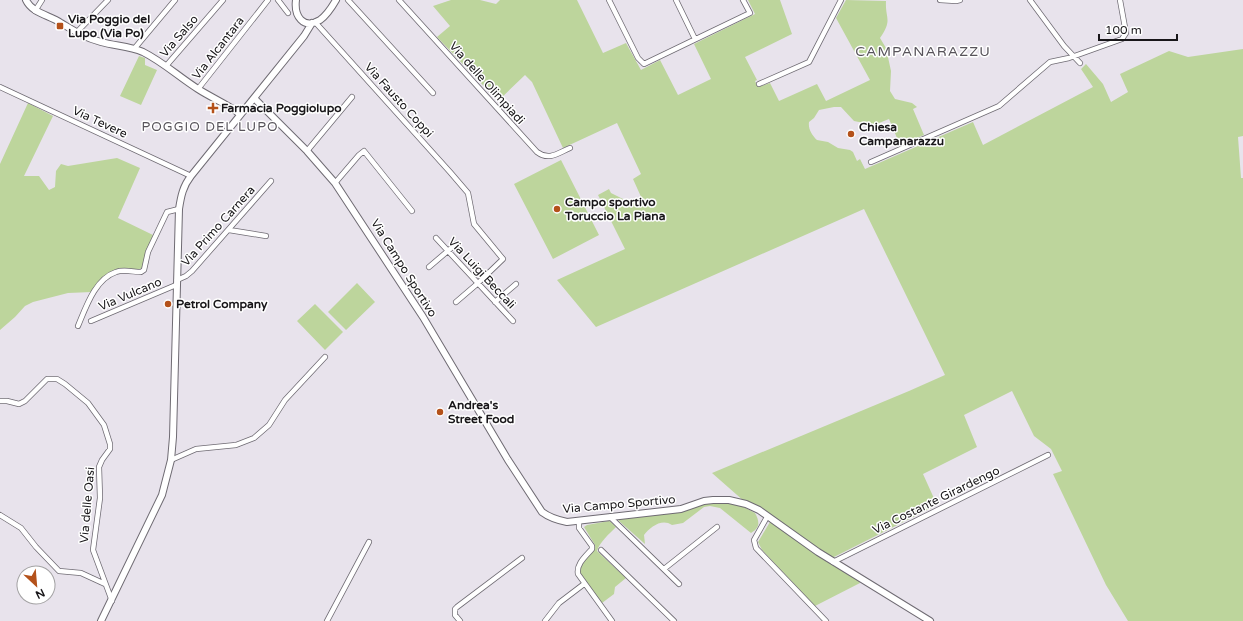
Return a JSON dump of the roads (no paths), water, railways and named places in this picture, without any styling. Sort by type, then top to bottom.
[{"type":"street","points":[[26,0],[30,7],[35,11],[60,22],[76,33],[102,43],[142,52],[166,66],[198,89],[229,105],[240,114]]},
{"type":"street","points":[[35,11],[42,0]]},
{"type":"street","points":[[76,33],[108,0]]},
{"type":"street","points":[[134,49],[175,0]]},
{"type":"street","name":"Via Salso","points":[[166,66],[223,0]]},
{"type":"street","name":"Via Alcantara","points":[[198,89],[268,0]]},
{"type":"street","points":[[278,0],[288,13]]},
{"type":"street","points":[[296,0],[298,17],[302,21],[304,36]]},
{"type":"street","points":[[102,621],[162,495],[171,460],[173,437],[178,209],[185,184],[314,22],[326,14],[336,0]]},
{"type":"street","points":[[348,0],[433,93]]},
{"type":"street","name":"Via delle Olimpiadi","points":[[398,0],[537,152],[548,157],[570,148]]},
{"type":"street","points":[[609,0],[638,58],[644,64],[750,13],[743,0]]},
{"type":"street","points":[[676,0],[695,39]]},
{"type":"street","points":[[759,84],[809,62],[841,0]]},
{"type":"street","points":[[940,0],[960,0]]},
{"type":"street","points":[[1030,0],[1064,46],[1080,63]]},
{"type":"street","points":[[871,162],[999,106],[1050,62],[1073,56],[1122,39],[1126,33],[1120,0]]},
{"type":"street","points":[[302,21],[306,23],[314,22]]},
{"type":"street","name":"Via Fausto Coppi","points":[[314,22],[468,193],[474,224],[503,259],[477,284]]},
{"type":"street","name":"Via Tevere","points":[[0,87],[191,176]]},
{"type":"street","points":[[307,152],[352,97]]},
{"type":"street","name":"Via Campo Sportivo","points":[[254,98],[335,183],[423,317],[508,460],[542,512],[556,520],[567,522],[681,509],[704,501],[713,500],[729,500],[746,504],[759,510],[833,562],[930,621]]},
{"type":"street","points":[[335,183],[358,155],[364,150],[412,211]]},
{"type":"street","name":"Via Primo Carnera","points":[[176,282],[192,271],[271,181]]},
{"type":"street","points":[[78,326],[93,293],[101,282],[118,271],[141,272],[144,270],[148,252],[168,212],[178,209]]},
{"type":"street","points":[[229,230],[266,236]]},
{"type":"street","name":"Via Luigi Beccali","points":[[436,238],[477,284],[513,321]]},
{"type":"street","points":[[429,266],[456,244]]},
{"type":"street","name":"Via Vulcano","points":[[91,321],[176,282]]},
{"type":"street","points":[[456,302],[477,284]]},
{"type":"street","points":[[495,302],[516,284]]},
{"type":"street","points":[[171,460],[196,449],[236,445],[254,438],[269,425],[285,400],[325,357]]},
{"type":"street","name":"Via delle Oasi","points":[[0,401],[18,404],[25,401],[47,379],[57,379],[88,403],[104,424],[110,449],[102,460],[100,466],[100,498],[93,550],[112,601]]},
{"type":"street","name":"Via Costante Girardengo","points":[[833,562],[1048,455]]},
{"type":"street","points":[[0,515],[21,528],[36,547],[60,571],[81,573],[106,584]]},
{"type":"street","points":[[610,517],[679,584]]},
{"type":"street","points":[[768,517],[754,540],[756,548],[826,621]]},
{"type":"street","points":[[579,521],[579,528],[592,546],[592,549],[578,566],[577,570],[584,584],[612,621]]},
{"type":"street","points":[[664,569],[717,526]]},
{"type":"street","points":[[327,621],[368,542]]},
{"type":"street","points":[[601,550],[674,621]]},
{"type":"street","points":[[460,621],[455,615],[455,609],[522,558]]},
{"type":"street","points":[[545,621],[559,603],[584,584]]},
{"type":"place","name":"Via Poggio del Lupo (Via Po)","points":[[60,26]]},
{"type":"place","name":"Farmacia Poggiolupo","points":[[213,108]]},
{"type":"place","name":"Chiesa Campanarazzu","points":[[851,134]]},
{"type":"place","name":"Campo sportivo Toruccio La Piana","points":[[557,209]]},
{"type":"place","name":"Petrol Company","points":[[168,304]]},
{"type":"place","name":"Andrea's Street Food","points":[[440,412]]},
{"type":"district","name":"CAMPANARAZZU","points":[[923,51]]},
{"type":"district","name":"POGGIO DEL LUPO","points":[[210,126]]}]
